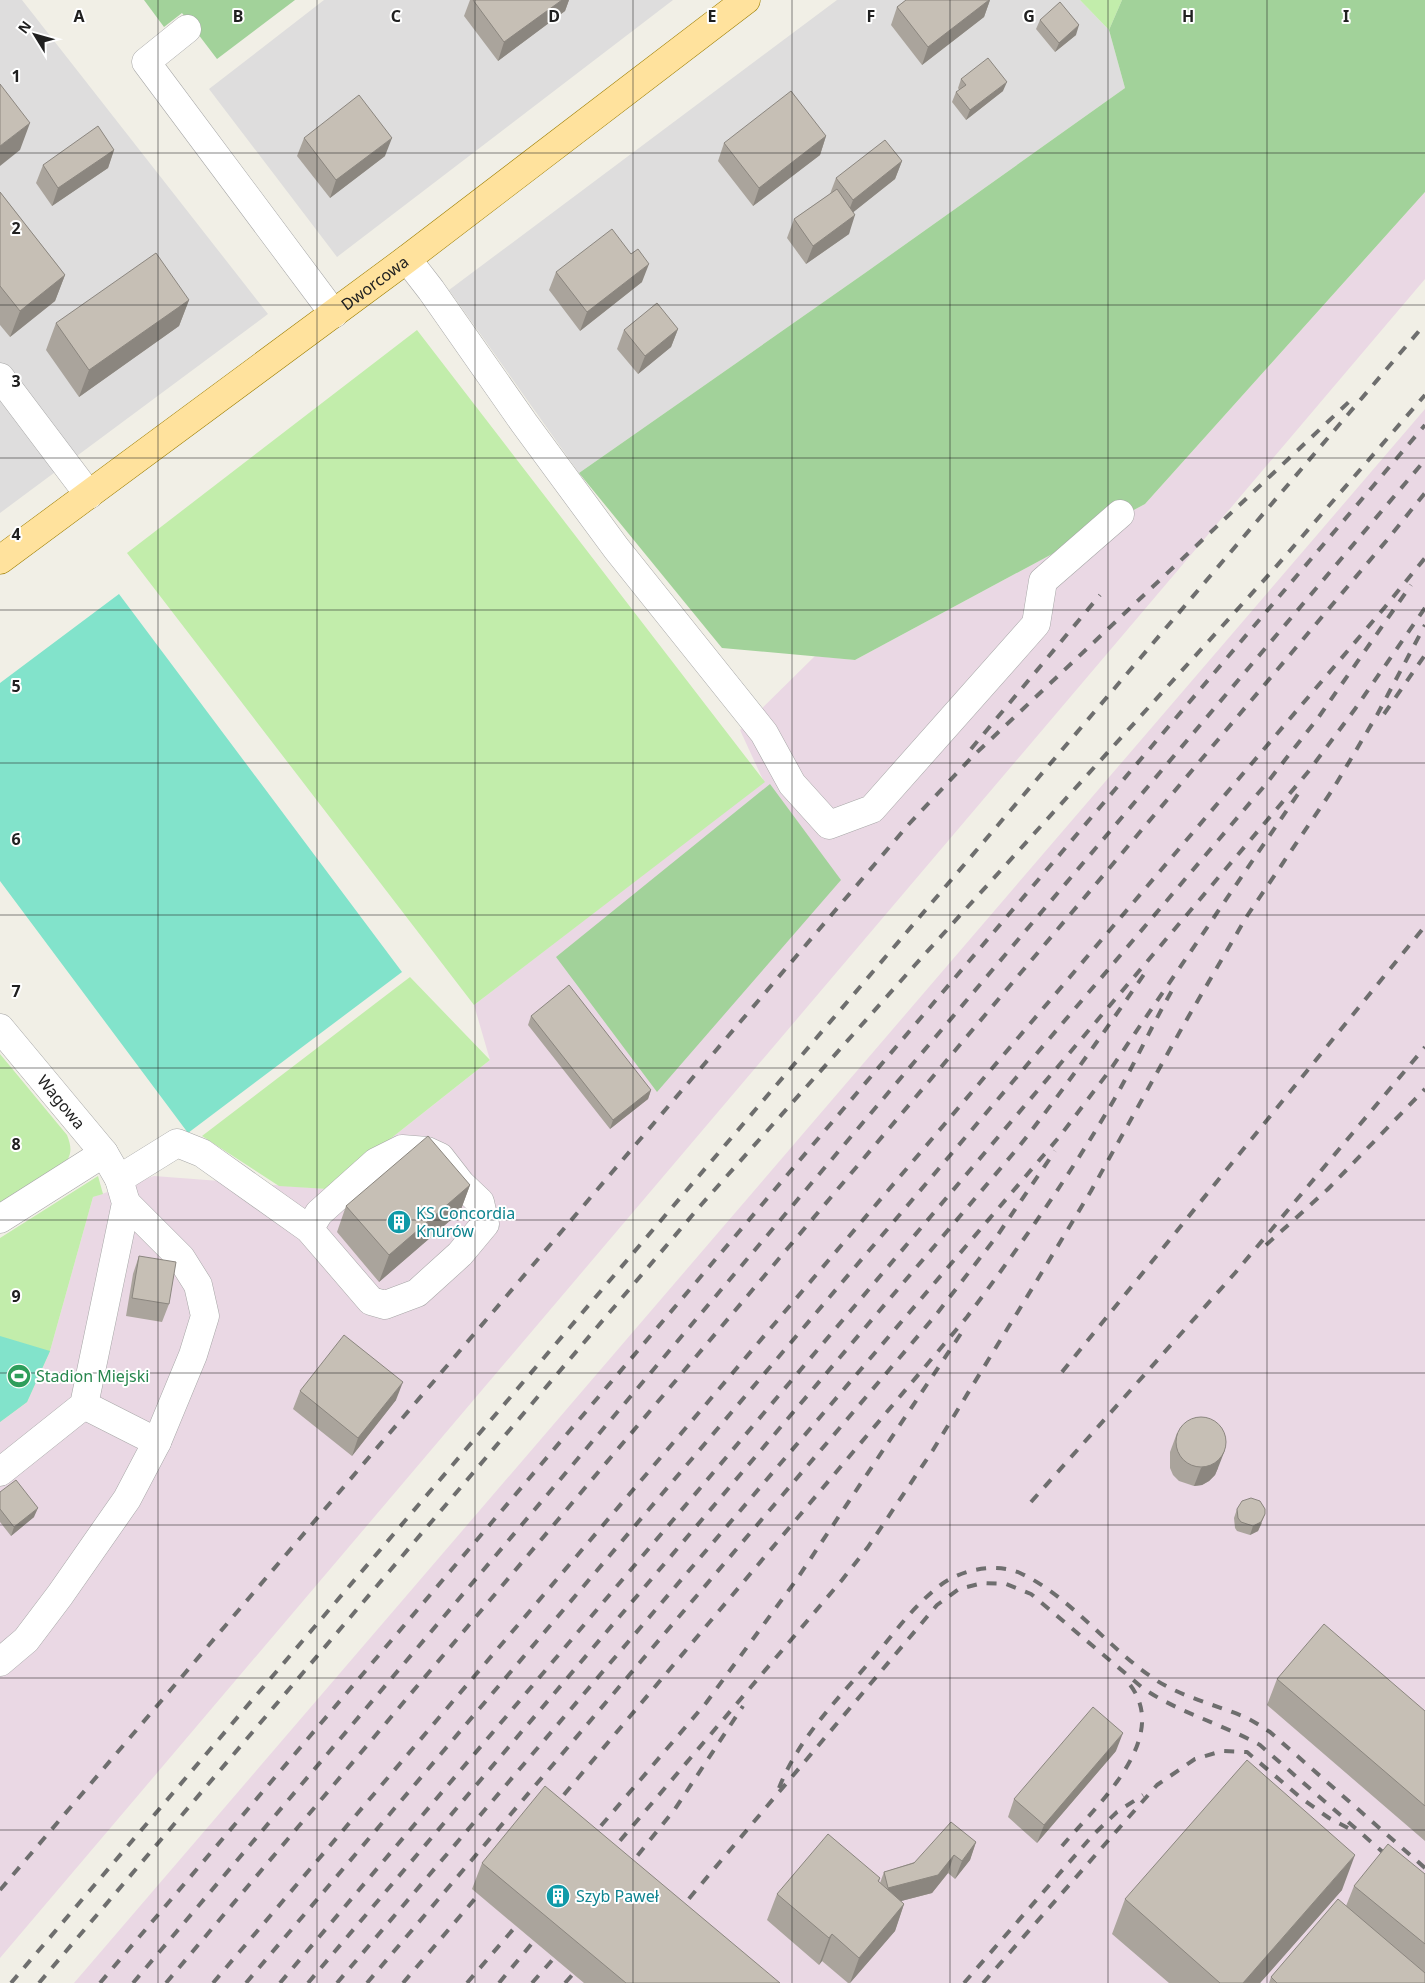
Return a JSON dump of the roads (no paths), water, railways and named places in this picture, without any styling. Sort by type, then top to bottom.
[{"type":"main road","name":"Dworcowa","points":[[0,560],[407,260],[746,0]]},
{"type":"street","points":[[187,29],[146,62],[334,314]]},
{"type":"street","points":[[407,260],[616,548],[764,734],[792,784],[829,825],[872,809],[1036,624],[1043,580],[1120,514]]},
{"type":"street","points":[[0,377],[89,494]]},
{"type":"street","name":"Wagowa","points":[[0,1028],[104,1153],[123,1191],[181,1258],[198,1285],[205,1316],[192,1355],[157,1442],[127,1498],[60,1595],[26,1640],[0,1662]]},
{"type":"street","points":[[0,1472],[84,1405],[123,1191],[177,1143],[202,1153],[309,1229],[371,1302],[385,1305],[417,1293],[460,1254],[485,1224],[480,1202],[461,1184],[440,1157],[427,1151],[402,1148],[376,1162],[320,1213],[309,1229]]},
{"type":"street","points":[[0,1219],[104,1153]]},
{"type":"street","points":[[84,1405],[157,1442]]},
{"type":"railway","points":[[11,1983],[1425,324]]},
{"type":"railway","points":[[39,1983],[701,1205],[915,965],[1274,569],[1425,395]]},
{"type":"railway","points":[[0,1890],[909,824],[972,757],[1352,399]]},
{"type":"railway","points":[[100,1983],[1425,425]]},
{"type":"railway","points":[[133,1983],[1425,460]]},
{"type":"railway","points":[[166,1983],[1425,493]]},
{"type":"railway","points":[[213,1983],[1425,558]]},
{"type":"railway","points":[[246,1983],[1266,784],[1318,718],[1411,585]]},
{"type":"railway","points":[[971,749],[1100,595]]},
{"type":"railway","points":[[280,1983],[1308,772],[1355,709],[1425,608]]},
{"type":"railway","points":[[607,1856],[842,1580],[868,1547],[933,1450],[1091,1191],[1247,916],[1333,789],[1377,715],[1425,625]]},
{"type":"railway","points":[[1384,714],[1425,655]]},
{"type":"railway","points":[[337,1983],[1060,1136],[1110,1070],[1302,788]]},
{"type":"railway","points":[[1062,1372],[1425,926]]},
{"type":"railway","points":[[308,1983],[1017,1149],[1084,1061],[1147,970]]},
{"type":"railway","points":[[551,1810],[967,1317],[1026,1237],[1081,1154],[1115,1098],[1174,987]]},
{"type":"railway","points":[[1031,1502],[1235,1273],[1425,1047]]},
{"type":"railway","points":[[1266,1245],[1328,1189],[1425,1089]]},
{"type":"railway","points":[[367,1983],[935,1316],[997,1236],[1055,1151]]},
{"type":"railway","points":[[588,1841],[706,1703],[797,1579],[962,1332]]},
{"type":"railway","points":[[779,1788],[797,1752],[821,1719],[920,1603],[938,1587],[956,1576],[966,1572],[999,1568],[1020,1573],[1055,1594],[1134,1664],[1161,1683],[1185,1695],[1247,1718],[1270,1732],[1425,1868]]},
{"type":"railway","points":[[676,1914],[937,1605],[959,1589],[983,1583],[1006,1584],[1031,1594],[1144,1689],[1172,1705],[1260,1745],[1393,1861]]},
{"type":"railway","points":[[1062,1846],[1111,1790],[1126,1768],[1137,1746],[1142,1723],[1139,1701],[1126,1680]]},
{"type":"railway","points":[[625,1871],[675,1809],[743,1706]]},
{"type":"railway","points":[[983,1983],[1157,1785],[1195,1759],[1222,1751],[1247,1752],[1301,1798],[1329,1818],[1348,1828]]},
{"type":"railway","points":[[964,1983],[1093,1835],[1117,1812],[1143,1795]]},
{"type":"railway","points":[[403,1983],[479,1894]]},
{"type":"railway","points":[[467,1983],[516,1926]]},
{"type":"railway","points":[[499,1983],[534,1941]]},
{"type":"railway","points":[[532,1983],[554,1958]]},
{"type":"railway","points":[[565,1983],[573,1974]]},
{"type":"place","name":"KS Concordia Knurów","points":[[399,1222]]},
{"type":"place","name":"Stadion Miejski","points":[[19,1376]]},
{"type":"place","name":"Szyb Paweł","points":[[558,1896]]}]
